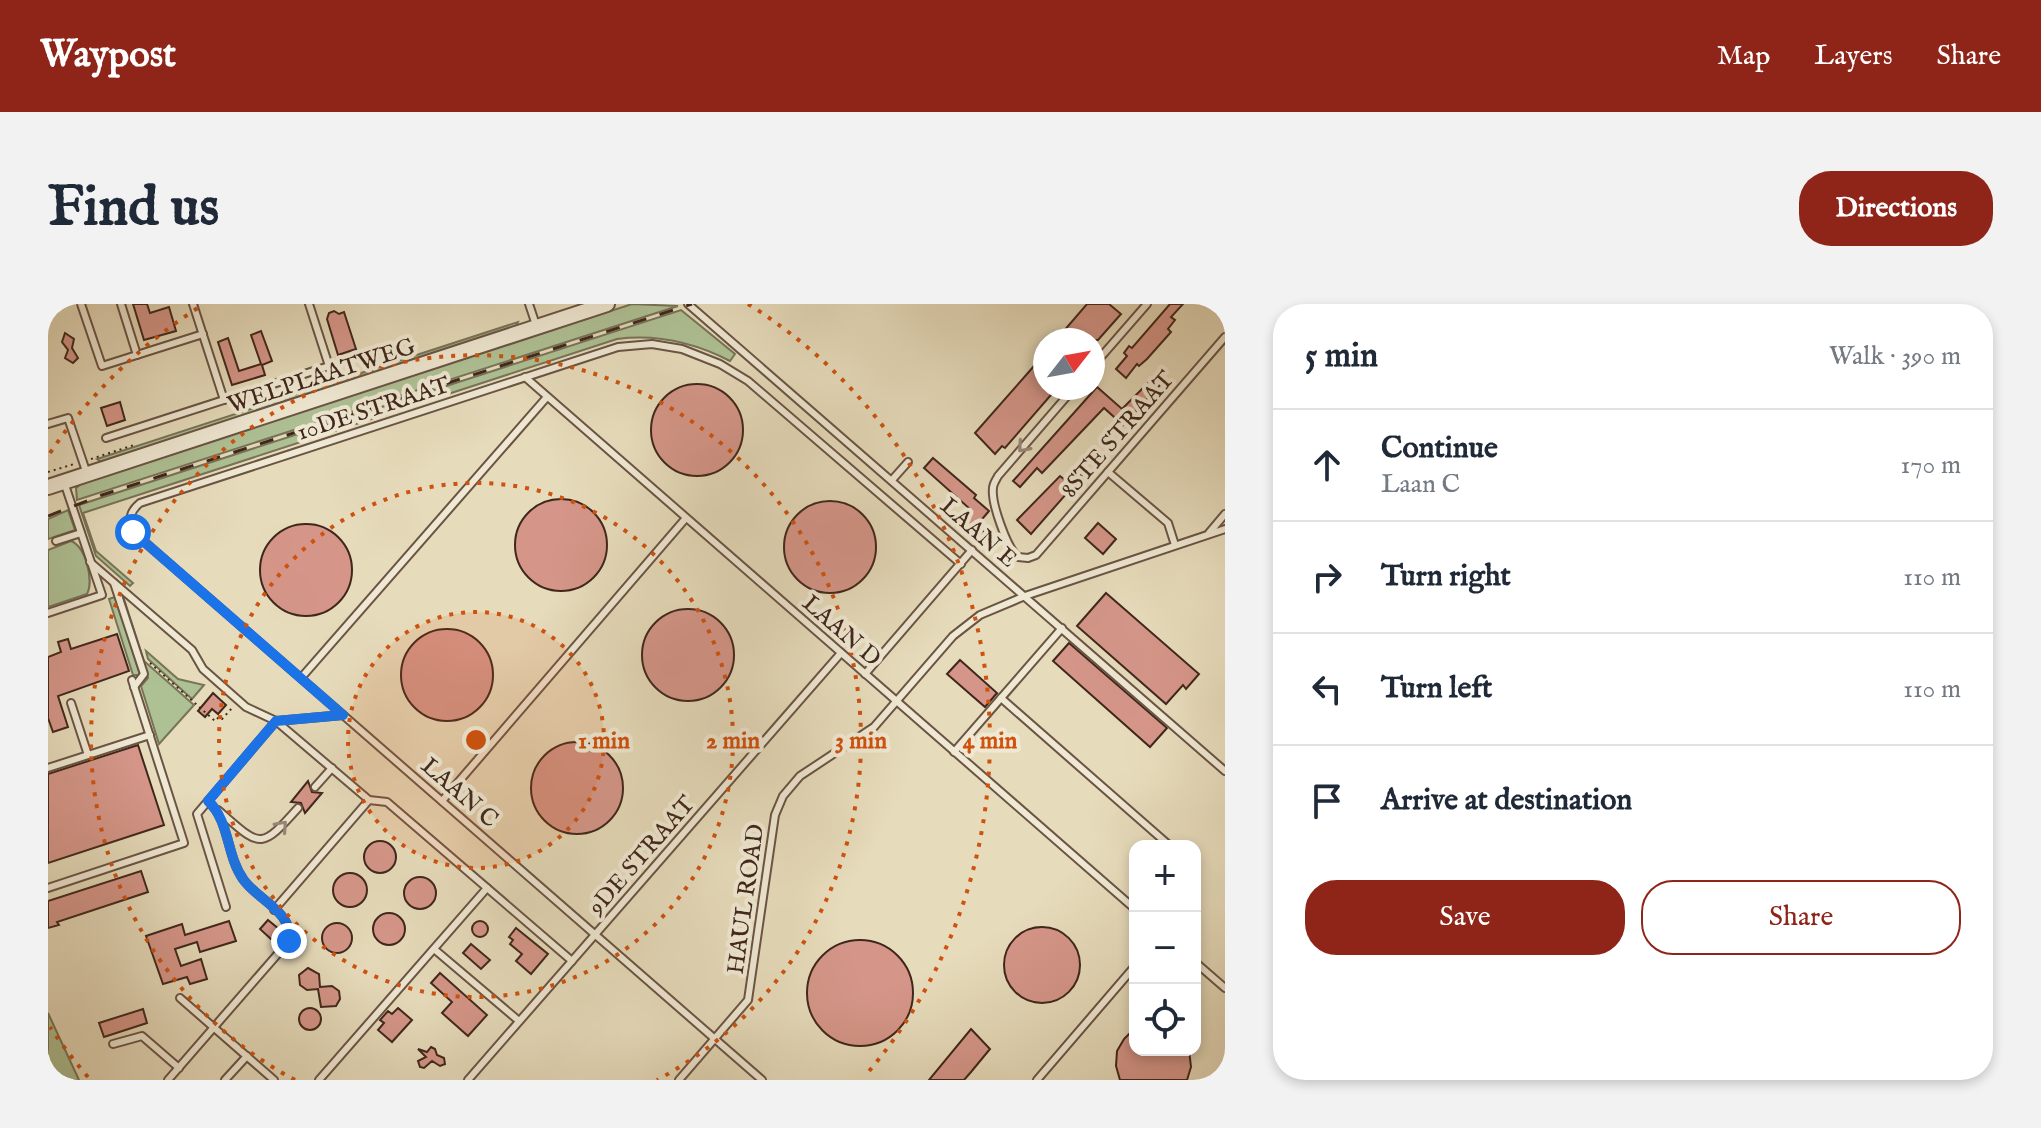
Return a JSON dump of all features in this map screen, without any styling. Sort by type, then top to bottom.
[{"type":"street","name":"WELPLAATWEG","points":[[48,487],[607,304]]},
{"type":"lane","points":[[81,304],[102,366],[203,334]]},
{"type":"lane","points":[[121,304],[137,355]]},
{"type":"lane","points":[[193,304],[224,400]]},
{"type":"lane","points":[[106,438],[329,366],[309,304]]},
{"type":"lane","points":[[529,304],[537,329]]},
{"type":"lane","name":"LAAN E","points":[[688,304],[1225,771]]},
{"type":"lane","points":[[1105,352],[1147,304]]},
{"type":"lane","name":"8STE STRAAT","points":[[1064,400],[998,476],[993,486],[995,507],[1014,554],[1023,559],[1036,555],[1225,337]]},
{"type":"lane","name":"10DE STRAAT","points":[[133,532],[129,520],[133,509],[140,503],[618,347],[652,344],[682,349],[720,364],[748,381],[961,564]]},
{"type":"lane","name":"LAAN D","points":[[525,377],[1129,904]]},
{"type":"lane","points":[[301,678],[547,397]]},
{"type":"lane","points":[[48,424],[68,418],[87,474]]},
{"type":"lane","points":[[892,480],[908,462]]},
{"type":"lane","points":[[1108,472],[1168,523],[1175,545]]},
{"type":"lane","points":[[48,613],[102,595],[64,482]]},
{"type":"lane","points":[[1208,534],[1225,514]]},
{"type":"lane","points":[[442,801],[686,518]]},
{"type":"lane","name":"HAUL ROAD","points":[[679,1080],[748,1000],[775,815],[783,796],[800,776],[867,733],[953,636],[980,615],[1025,596],[1225,529]]},
{"type":"lane","name":"LAAN C","points":[[133,532],[762,1080]]},
{"type":"lane","points":[[56,541],[81,533]]},
{"type":"lane","points":[[865,674],[972,550]]},
{"type":"lane","points":[[90,562],[192,650],[203,669],[246,707],[276,721],[369,800],[387,802],[572,961]]},
{"type":"lane","points":[[48,888],[184,843],[133,684],[144,674],[114,582]]},
{"type":"lane","points":[[954,752],[1062,628]]},
{"type":"lane","name":"9DE STRAAT","points":[[468,1080],[841,653]]},
{"type":"lane","points":[[1001,698],[1163,840]]},
{"type":"lane","points":[[71,703],[88,755]]},
{"type":"lane","points":[[226,907],[197,814],[276,721],[343,715]]},
{"type":"lane","points":[[48,768],[150,735]]},
{"type":"lane","points":[[315,787],[332,768]]},
{"type":"lane","points":[[274,910],[369,800]]},
{"type":"lane","points":[[208,801],[252,839],[264,840],[275,835],[298,808]]},
{"type":"lane","points":[[168,1080],[289,941],[289,926],[253,891],[237,870],[218,810]]},
{"type":"lane","points":[[319,1080],[487,888]]},
{"type":"lane","points":[[434,949],[519,1021]]},
{"type":"lane","points":[[1201,967],[1225,988]]},
{"type":"lane","points":[[1037,1080],[1129,973]]},
{"type":"lane","points":[[180,998],[274,1080]]},
{"type":"lane","points":[[113,1044],[142,1036],[179,1068]]},
{"type":"lane","points":[[225,1080],[247,1056]]},
{"type":"path","points":[[146,659],[215,721],[219,717],[222,719],[239,700]]},
{"type":"green space","points":[[632,304],[678,306],[77,500],[76,488],[82,483]]},
{"type":"green space","points":[[681,310],[735,354],[730,361],[675,341],[617,339],[83,513],[96,551],[133,583],[130,586],[96,556],[79,505]]},
{"type":"green space","points":[[518,322],[516,327],[103,463],[97,459]]},
{"type":"green space","points":[[68,510],[75,530],[48,539],[48,519]]},
{"type":"green space","points":[[71,541],[81,550],[87,565],[90,581],[87,594],[48,607],[48,550]]},
{"type":"green space","points":[[121,596],[144,661],[194,705],[159,744],[141,686],[148,678]]},
{"type":"green space","points":[[115,597],[140,675],[133,675],[109,599]]},
{"type":"green space","points":[[146,651],[178,679],[204,685],[192,699],[148,659]]},
{"type":"green space","points":[[48,1013],[79,1080],[48,1080]]},
{"type":"building","points":[[133,304],[147,304],[150,313],[169,307],[176,331],[144,340]]},
{"type":"building","points":[[1087,304],[1109,304],[1121,314],[1105,332],[1105,328],[1066,328]]},
{"type":"building","points":[[1170,304],[1183,304],[1171,317],[1175,320],[1168,329],[1171,332],[1126,378],[1116,369],[1127,356],[1124,353],[1129,346],[1132,348]]},
{"type":"building","points":[[334,311],[339,314],[344,312],[356,349],[338,355],[327,319],[329,313]]},
{"type":"building","points":[[261,331],[272,361],[262,365],[265,375],[232,385],[218,342],[228,338],[239,371],[261,364],[251,335]]},
{"type":"building","points":[[65,333],[74,339],[72,348],[78,358],[73,363],[65,358],[68,350],[62,342]]},
{"type":"building","points":[[1033,367],[1033,400],[1047,400],[1005,448],[1002,446],[995,454],[975,433]]},
{"type":"building","points":[[1154,377],[1161,384],[1123,425],[1104,408],[1042,473],[1037,468],[1020,487],[1013,481],[1085,400],[1105,400],[1105,394],[1122,409]]},
{"type":"building","points":[[697,384],[715,387],[730,397],[740,412],[743,430],[740,448],[730,463],[715,473],[697,476],[679,473],[664,463],[654,448],[651,430],[654,412],[664,397],[679,387]]},
{"type":"building","points":[[120,402],[125,420],[107,426],[101,408]]},
{"type":"building","points":[[933,458],[976,495],[974,498],[989,511],[977,525],[986,533],[979,542],[958,523],[970,509],[924,468]]},
{"type":"building","points":[[1074,470],[1082,476],[1031,534],[1017,520],[1060,476],[1065,480]]},
{"type":"building","points":[[561,499],[579,502],[594,512],[604,527],[607,545],[604,563],[594,578],[579,588],[561,591],[543,588],[528,578],[518,563],[515,545],[518,527],[528,512],[543,502]]},
{"type":"building","points":[[830,501],[848,504],[863,514],[873,529],[876,547],[873,565],[863,580],[848,590],[830,593],[812,590],[797,580],[787,565],[784,547],[787,529],[797,514],[812,504]]},
{"type":"building","points":[[1098,523],[1116,539],[1103,554],[1085,538]]},
{"type":"building","points":[[306,524],[324,527],[339,537],[349,552],[352,570],[349,588],[339,603],[324,613],[306,616],[288,613],[273,603],[263,588],[260,570],[263,552],[273,537],[288,527]]},
{"type":"building","points":[[1106,593],[1199,674],[1186,689],[1183,685],[1166,704],[1077,626]]},
{"type":"building","points":[[688,609],[706,612],[721,622],[731,637],[734,655],[731,673],[721,688],[706,698],[688,701],[670,698],[655,688],[645,673],[642,655],[645,637],[655,622],[670,612]]},
{"type":"building","points":[[447,629],[465,632],[480,642],[490,657],[493,675],[490,693],[480,708],[465,718],[447,721],[429,718],[414,708],[404,693],[401,675],[404,657],[414,642],[429,632]]},
{"type":"building","points":[[117,634],[129,671],[58,696],[68,727],[53,732],[48,718],[48,657],[61,652],[58,642],[68,639],[71,649]]},
{"type":"building","points":[[1069,643],[1167,728],[1150,747],[1053,661]]},
{"type":"building","points":[[960,660],[997,693],[985,707],[947,674]]},
{"type":"building","points":[[213,693],[226,705],[218,714],[212,709],[205,717],[198,711]]},
{"type":"building","points":[[577,742],[595,745],[610,755],[620,770],[623,788],[620,806],[610,821],[595,831],[577,834],[559,831],[544,821],[534,806],[531,788],[534,770],[544,755],[559,745]]},
{"type":"building","points":[[138,745],[164,825],[48,863],[48,774]]},
{"type":"building","points":[[308,781],[312,792],[322,793],[305,813],[301,803],[291,802]]},
{"type":"building","points":[[380,841],[391,846],[396,857],[391,868],[380,873],[369,868],[364,857],[369,846]]},
{"type":"building","points":[[141,871],[148,892],[57,922],[59,925],[48,928],[48,901]]},
{"type":"building","points":[[350,873],[362,878],[367,890],[362,902],[350,907],[338,902],[333,890],[338,878]]},
{"type":"building","points":[[420,877],[431,882],[436,893],[431,904],[420,909],[409,904],[404,893],[409,882]]},
{"type":"building","points":[[389,913],[400,918],[405,929],[400,940],[389,945],[378,940],[373,929],[378,918]]},
{"type":"building","points":[[268,920],[280,930],[272,940],[260,929]]},
{"type":"building","points":[[229,921],[236,941],[200,952],[197,942],[175,949],[181,966],[201,959],[207,979],[190,984],[187,977],[163,984],[146,936],[182,924],[185,935]]},
{"type":"building","points":[[477,921],[483,921],[488,929],[486,935],[477,937],[472,932],[472,926]]},
{"type":"building","points":[[337,923],[343,924],[351,932],[351,944],[343,952],[337,953],[331,952],[323,944],[322,938],[323,932],[331,924]]},
{"type":"building","points":[[1042,927],[1056,930],[1069,938],[1077,951],[1080,965],[1077,979],[1069,992],[1056,1000],[1042,1003],[1028,1000],[1015,992],[1007,979],[1004,965],[1007,951],[1015,938],[1028,930]]},
{"type":"building","points":[[516,928],[548,954],[531,974],[516,961],[522,954],[510,944],[513,940],[509,937]]},
{"type":"building","points":[[860,940],[880,944],[897,956],[909,973],[913,993],[909,1013],[897,1030],[880,1042],[860,1046],[840,1042],[823,1030],[811,1013],[807,993],[811,973],[823,956],[840,944]]},
{"type":"building","points":[[471,944],[490,960],[481,969],[463,953]]},
{"type":"building","points":[[308,968],[319,974],[320,987],[332,986],[339,991],[340,999],[336,1006],[321,1007],[318,989],[307,990],[300,985],[299,975]]},
{"type":"building","points":[[440,973],[487,1015],[468,1036],[442,1013],[452,1002],[431,983]]},
{"type":"building","points":[[310,1008],[318,1011],[321,1019],[318,1027],[310,1030],[302,1027],[299,1019],[302,1011]]},
{"type":"building","points":[[398,1008],[412,1020],[392,1042],[378,1030],[384,1023],[380,1020],[388,1011],[392,1014]]},
{"type":"building","points":[[143,1009],[147,1023],[104,1037],[99,1023]]},
{"type":"building","points":[[971,1029],[990,1049],[964,1080],[929,1080]]},
{"type":"building","points":[[1129,1034],[1129,1056],[1190,1056],[1191,1067],[1187,1080],[1120,1080],[1116,1066],[1117,1051]]},
{"type":"building","points":[[431,1047],[444,1058],[445,1064],[440,1066],[432,1061],[424,1068],[420,1067],[418,1061],[426,1057],[418,1049],[427,1052]]},
{"type":"railway","points":[[48,516],[102,495],[692,304]]},
{"type":"route","points":[[133,532],[343,715],[276,721],[208,801],[218,810],[237,870],[253,891],[287,921],[289,941]]}]
